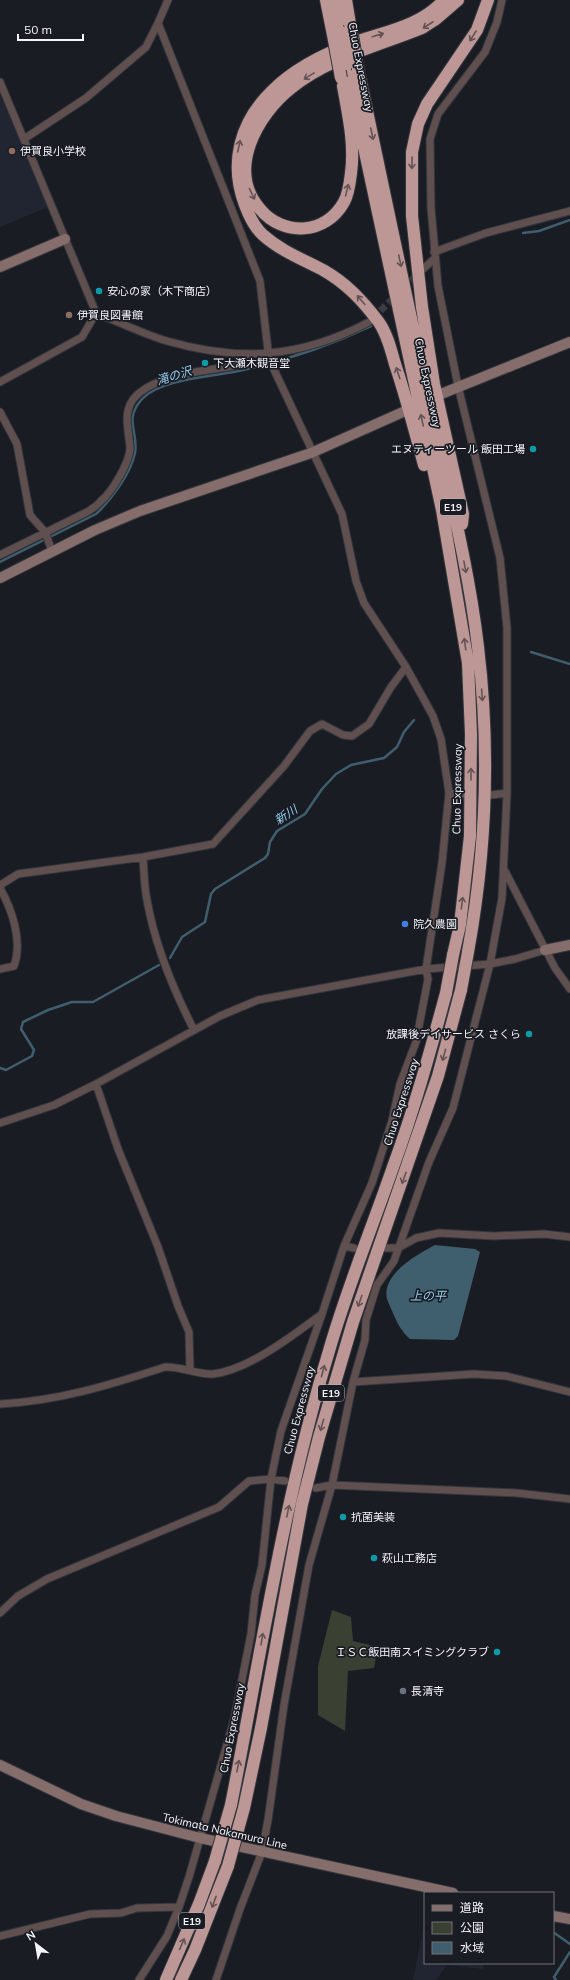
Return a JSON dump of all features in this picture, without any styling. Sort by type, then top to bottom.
[{"type":"highway","points":[[326,0],[337,34],[349,73],[352,173],[344,201],[332,217],[316,226],[298,230],[288,228],[274,222],[259,209],[249,191],[246,176],[247,151],[250,139],[263,118],[291,88],[328,64],[422,28],[436,20],[458,0]]},
{"type":"highway","name":"Chuo Expressway","points":[[335,0],[337,34]]},
{"type":"highway","name":"Chuo Expressway","points":[[166,1980],[199,1904],[215,1861],[231,1804],[275,1569],[301,1450],[329,1350],[358,1261],[394,1166],[429,1058],[446,993],[465,881],[470,836],[471,727],[468,663],[459,601],[442,510],[349,73],[350,24],[346,0]]},
{"type":"highway","points":[[444,0],[429,13],[415,22],[399,29],[358,41],[326,53],[284,80],[271,92],[254,112],[241,135],[236,165],[240,191],[248,214],[262,234],[277,246],[324,271],[346,286],[357,296],[379,323],[389,344],[406,397],[459,601]]},
{"type":"highway","points":[[460,543],[462,514],[434,384],[422,307],[412,216],[412,152],[418,124],[428,104],[477,30],[488,0]]},
{"type":"highway","name":"Chuo Expressway","points":[[181,1980],[228,1866],[244,1808],[261,1728],[302,1504],[319,1436],[353,1322],[438,1076],[461,990],[479,876],[483,823],[483,740],[478,648],[460,543],[349,73]]},
{"type":"street","points":[[24,139],[86,98],[146,47],[168,0]]},
{"type":"street","points":[[216,1980],[240,1909],[262,1852],[284,1705],[309,1565],[332,1485],[353,1382],[365,1340],[366,1320],[377,1285],[394,1261],[429,1162],[453,1108],[490,964],[502,898],[505,871],[507,793],[506,628],[500,558],[458,386],[434,256],[430,139],[438,114],[485,52],[497,22],[502,0]]},
{"type":"street","points":[[139,1980],[166,1936],[179,1907],[234,1720],[252,1634],[255,1595],[262,1564],[271,1479],[281,1432],[344,1246],[372,1183],[392,1121],[400,1084],[416,1042],[428,979],[426,969],[442,863],[449,793],[441,739],[433,716],[406,667],[364,604],[356,581],[342,514],[311,453],[269,360],[260,281],[158,23]]},
{"type":"street","points":[[0,82],[96,313],[165,340],[213,352],[245,355],[269,360],[312,345],[369,322]]},
{"type":"street","points":[[422,270],[434,256],[486,233],[570,211]]},
{"type":"street","points":[[0,267],[65,239]]},
{"type":"street","points":[[0,382],[82,337],[96,313]]},
{"type":"street","points":[[441,394],[570,342]]},
{"type":"street","points":[[0,555],[46,533],[89,510],[102,501],[128,459],[130,448],[127,418],[129,409],[136,396],[150,386],[166,380],[242,365],[245,355]]},
{"type":"street","points":[[0,412],[17,444],[30,515],[46,533],[51,549]]},
{"type":"street","points":[[0,578],[51,549],[140,510],[311,453],[403,412]]},
{"type":"street","points":[[0,969],[14,966],[18,945],[14,923],[8,903],[0,888],[2,884],[18,874],[143,857],[213,844],[284,766],[310,731],[322,724],[343,735],[352,736],[369,724],[391,687],[406,667]]},
{"type":"street","points":[[449,793],[462,795]]},
{"type":"street","points":[[491,795],[507,793]]},
{"type":"street","points":[[143,857],[147,898],[160,952],[174,991],[194,1030]]},
{"type":"street","points":[[505,871],[554,968],[570,989]]},
{"type":"street","points":[[0,1123],[54,1105],[96,1084],[220,1016],[258,1000],[426,969],[490,964],[515,959],[570,944]]},
{"type":"street","points":[[96,1084],[118,1149],[158,1247],[178,1306],[189,1332],[190,1370]]},
{"type":"street","points":[[384,1248],[398,1248],[416,1238],[439,1233],[494,1236],[544,1234],[570,1237]]},
{"type":"street","points":[[344,1246],[354,1248]]},
{"type":"street","points":[[0,1404],[27,1403],[77,1394],[165,1367],[176,1366],[211,1374],[244,1363],[277,1346],[322,1314]]},
{"type":"street","points":[[353,1382],[474,1374],[506,1376],[570,1392]]},
{"type":"street","points":[[0,1613],[18,1596],[47,1579],[219,1507],[248,1482],[271,1479],[285,1481]]},
{"type":"street","points":[[316,1488],[332,1485],[517,1493],[570,1499]]},
{"type":"street","name":"Tokimata Nakamura Line","points":[[0,1765],[81,1804],[116,1816],[200,1838],[449,1892]]},
{"type":"street","points":[[0,1936],[90,1914],[121,1913],[136,1908],[179,1907]]},
{"type":"street","points":[[554,1916],[570,1919]]},
{"type":"shaded area","name":"伊賀良小学校","points":[[0,95],[48,207],[0,227]]},
{"type":"shaded area","points":[[424,1926],[424,1964],[484,1964],[483,1969],[447,1965],[436,1980],[413,1980]]},
{"type":"green space","points":[[332,1610],[351,1617],[353,1641],[378,1647],[374,1668],[348,1671],[345,1731],[318,1715],[318,1666]]},
{"type":"water","name":"上の平","points":[[435,1245],[475,1249],[480,1252],[458,1336],[454,1340],[410,1339],[396,1320],[387,1299],[387,1290],[395,1273],[402,1266]]},
{"type":"waterway","name":"滝の沢","points":[[523,233],[539,231],[570,220]]},
{"type":"waterway","name":"滝の沢","points":[[0,562],[96,514],[102,508],[120,486],[133,461],[136,446],[132,420],[133,413],[136,406],[151,392],[175,382],[243,370],[276,362],[325,346],[371,326]]},
{"type":"waterway","name":"新川","points":[[531,652],[570,664]]},
{"type":"waterway","name":"新川","points":[[170,958],[182,937],[205,922],[211,894],[215,889],[265,858],[268,854],[270,842],[277,831],[305,814],[322,789],[336,774],[351,765],[384,758],[397,747],[404,732],[414,720]]},
{"type":"waterway","name":"新川","points":[[0,1068],[6,1070],[32,1056],[34,1050],[21,1029],[23,1022],[48,1010],[72,1002],[93,1002],[159,965]]},
{"type":"waterway","points":[[554,1933],[570,1944]]},
{"type":"waterway","points":[[556,1980],[554,1977],[570,1952]]},
{"type":"tunnel","points":[[373,318],[419,273]]},
{"type":"place","name":"伊賀良小学校","points":[[12,151]]},
{"type":"place","name":"安心の家（木下商店）","points":[[99,291]]},
{"type":"place","name":"伊賀良図書館","points":[[69,315]]},
{"type":"place","name":"下大瀬木観音堂","points":[[205,363]]},
{"type":"place","name":"エヌティーツール 飯田工場","points":[[533,449]]},
{"type":"place","name":"院久農園","points":[[405,924]]},
{"type":"place","name":"放課後デイサービス さくら","points":[[529,1034]]},
{"type":"place","name":"抗菌美装","points":[[343,1517]]},
{"type":"place","name":"萩山工務店","points":[[374,1558]]},
{"type":"place","name":"ＩＳＣ飯田南スイミングクラブ","points":[[497,1652]]},
{"type":"place","name":"長清寺","points":[[403,1691]]}]
